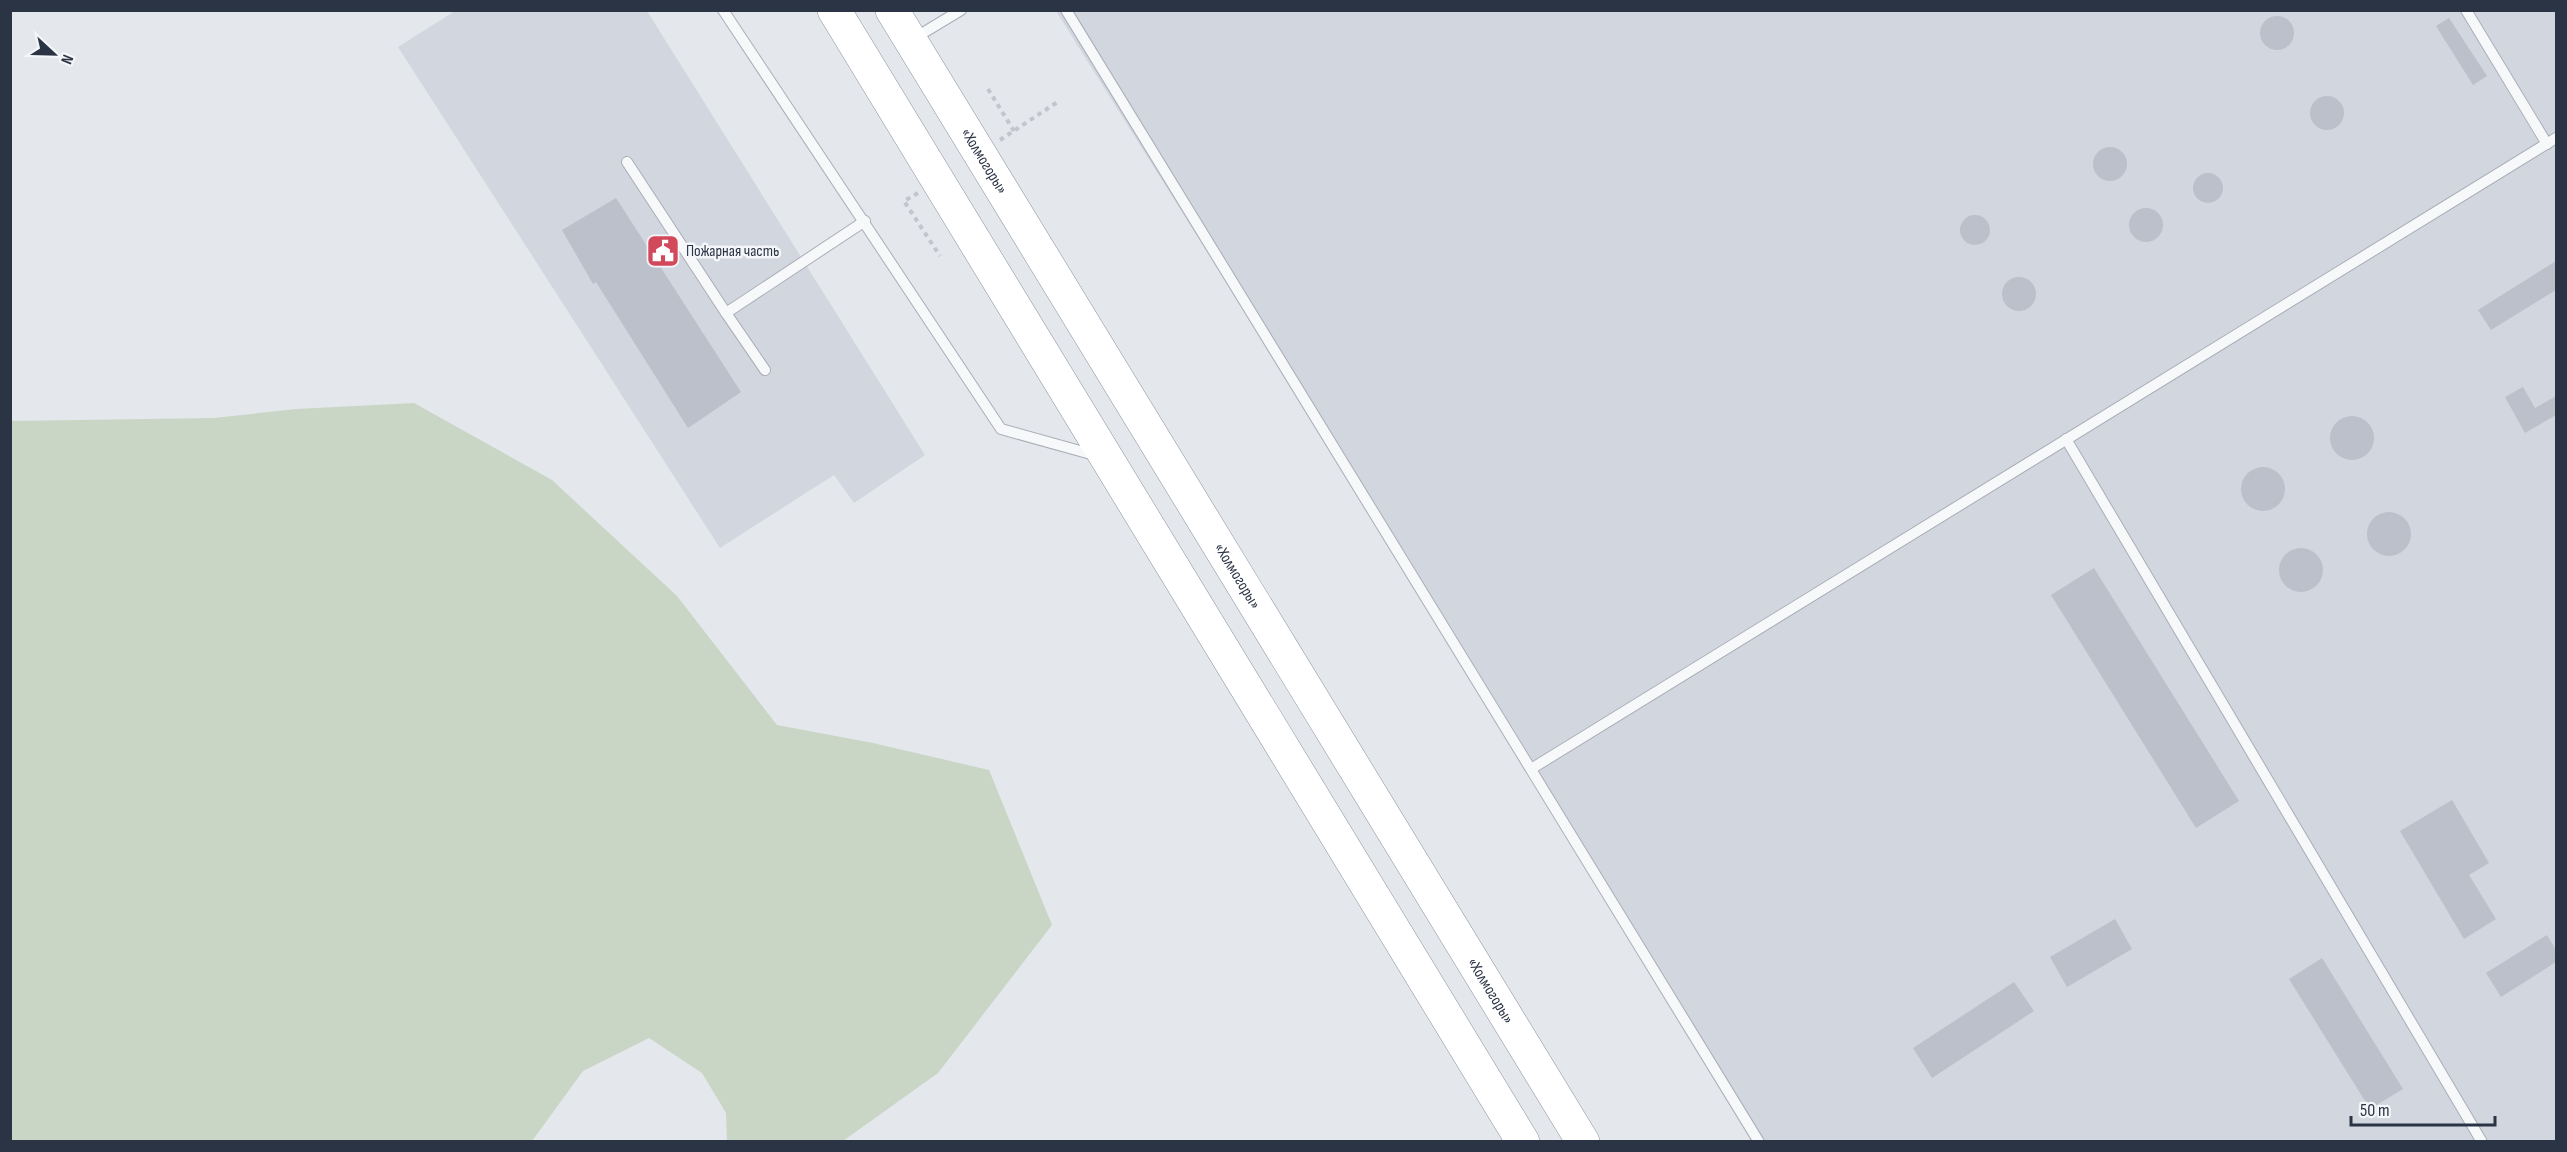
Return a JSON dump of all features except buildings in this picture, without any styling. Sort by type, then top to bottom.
[{"type":"highway","points":[[834,10],[1523,1142]]},
{"type":"highway","name":"«Холмогоры»","points":[[892,10],[1583,1142]]},
{"type":"highway","points":[[1108,459],[1149,433]]},
{"type":"lane","points":[[723,10],[1001,429],[1108,459]]},
{"type":"lane","points":[[910,40],[961,10]]},
{"type":"lane","points":[[1066,10],[1759,1142]]},
{"type":"lane","points":[[1531,769],[2552,141],[2466,10]]},
{"type":"lane","points":[[627,162],[765,370]]},
{"type":"lane","points":[[726,312],[865,221]]},
{"type":"lane","points":[[2066,440],[2482,1142]]},
{"type":"path","points":[[988,89],[1014,131]]},
{"type":"shaded area","name":"Пожарная часть","points":[[455,11],[647,11],[925,455],[854,503],[834,475],[720,548],[398,47]]},
{"type":"shaded area","points":[[1056,11],[2556,11],[2556,1141],[1764,1141]]},
{"type":"green space","points":[[414,403],[552,480],[677,596],[777,725],[873,743],[989,770],[1052,925],[938,1073],[843,1141],[727,1141],[726,1113],[702,1073],[649,1038],[583,1071],[532,1141],[11,1141],[11,421],[214,418],[296,409]]},
{"type":"place","name":"Пожарная часть","points":[[663,251]]}]
